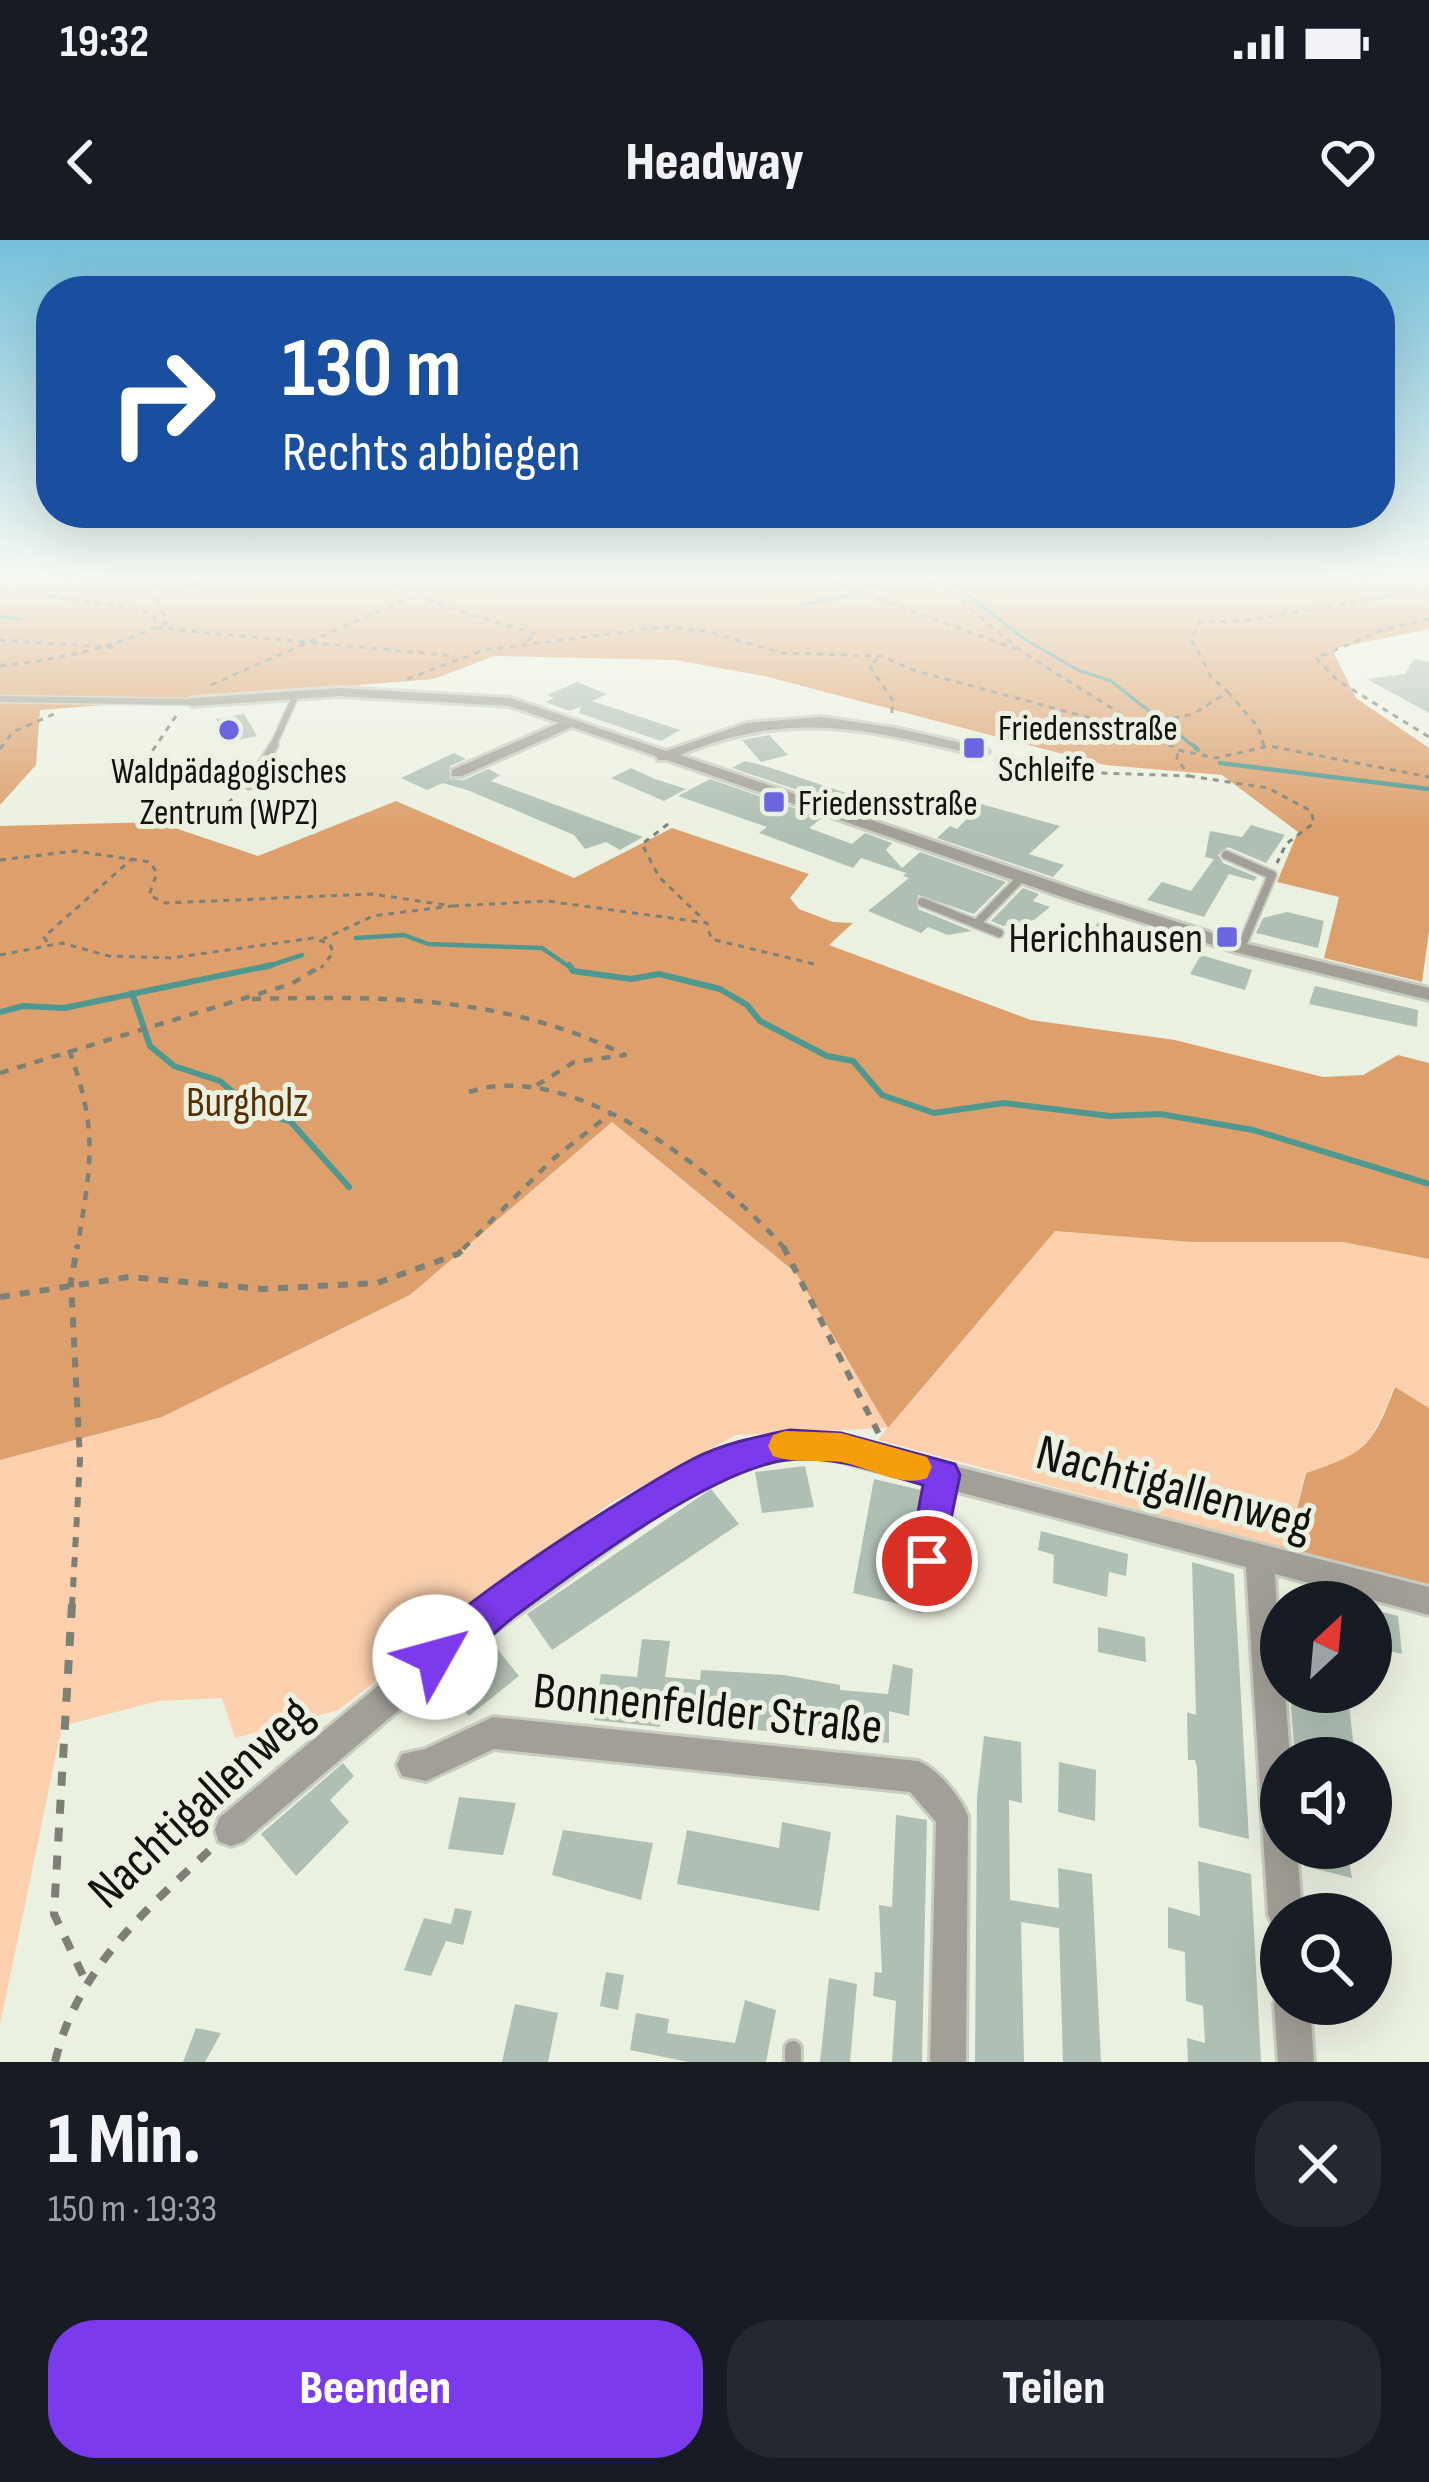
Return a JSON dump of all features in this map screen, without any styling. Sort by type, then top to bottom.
[{"type":"street","points":[[192,702],[382,694],[511,702],[1022,878],[1241,947],[1429,994]]},
{"type":"street","points":[[662,757],[707,736],[756,723],[815,719],[864,725],[982,752]]},
{"type":"street","points":[[457,773],[571,723]]},
{"type":"street","name":"Nachtigallenweg","points":[[231,1830],[366,1710],[503,1603],[704,1471],[742,1454],[790,1444],[841,1448],[1429,1601]]},
{"type":"street","points":[[1259,1558],[1283,1893]]},
{"type":"street","name":"Bonnenfelder Straße","points":[[413,1765],[426,1765],[493,1733],[918,1777],[952,1816],[948,2062]]},
{"type":"street","points":[[1293,2025],[1296,2062]]},
{"type":"lane","points":[[249,785],[267,760],[296,695]]},
{"type":"lane","points":[[0,699],[71,704],[192,702]]},
{"type":"lane","points":[[1226,855],[1272,875],[1241,947]]},
{"type":"lane","points":[[976,924],[1022,878]]},
{"type":"lane","points":[[922,902],[999,933]]},
{"type":"lane","points":[[920,1603],[942,1475]]},
{"type":"path","points":[[0,666],[80,658]]},
{"type":"path","points":[[249,785],[132,781],[166,725],[221,680],[270,658]]},
{"type":"path","points":[[382,694],[455,658]]},
{"type":"path","points":[[864,725],[891,721],[893,700],[869,665],[879,658]]},
{"type":"path","points":[[886,658],[913,670],[1094,719],[1119,722],[1123,717]]},
{"type":"path","points":[[1032,658],[1178,750],[1216,758],[1264,746],[1429,777]]},
{"type":"path","points":[[1200,658],[1210,677],[1258,727],[1264,746]]},
{"type":"path","points":[[1316,658],[1337,680],[1429,737]]},
{"type":"path","points":[[1173,718],[1193,714],[1228,692]]},
{"type":"path","points":[[0,749],[13,732],[71,704]]},
{"type":"path","points":[[1178,750],[1177,759],[1189,776]]},
{"type":"path","points":[[982,752],[1042,771],[1189,776],[1268,788],[1311,811],[1314,823],[1286,844],[1272,875]]},
{"type":"path","points":[[200,826],[249,785]]},
{"type":"path","points":[[668,824],[642,844],[644,853],[661,887],[707,923],[711,939],[814,964]]},
{"type":"path","points":[[0,860],[50,849],[92,849],[133,857],[150,862],[157,873],[149,896],[165,903],[371,894],[452,906]]},
{"type":"path","points":[[47,944],[44,937],[133,857]]},
{"type":"path","points":[[0,955],[47,944],[75,944],[132,958],[322,940],[373,916],[547,901],[707,923]]},
{"type":"path","points":[[0,1073],[316,974],[333,953],[322,940]]},
{"type":"path","points":[[246,999],[480,1002],[547,1016],[625,1055],[574,1062],[537,1085]]},
{"type":"path","points":[[69,1050],[85,1093],[94,1150],[70,1282],[80,1460],[54,1914],[85,1980]]},
{"type":"path","points":[[469,1091],[500,1083],[537,1085],[610,1114],[658,1143],[778,1239],[870,1421],[898,1463]]},
{"type":"path","points":[[0,1298],[70,1282],[129,1277],[263,1289],[377,1282],[458,1254],[553,1159],[610,1114]]},
{"type":"path","name":"Nachtigallenweg","points":[[55,2062],[85,1980],[134,1922],[231,1830]]},
{"type":"shaded area","points":[[612,1122],[796,1273],[888,1428],[1054,1231],[1193,1242],[1344,1242],[1429,1259],[1429,1408],[1394,1387],[1364,1445],[1342,1460],[1305,1473],[1287,1549],[878,1440],[887,1428],[736,1435],[609,1504],[338,1710],[235,1738],[222,1698],[158,1701],[62,1726],[0,2025],[0,1460],[162,1417],[410,1295]]},
{"type":"green space","points":[[0,658],[489,658],[434,679],[40,710],[36,765],[0,805]]},
{"type":"green space","points":[[586,658],[1336,658],[1356,698],[1429,748],[1429,931],[1422,982],[1324,958],[1339,897],[1277,882],[1298,832],[1222,775],[1105,765],[764,676],[675,660]]},
{"type":"green space","name":"Burgholz","points":[[396,801],[574,878],[672,828],[809,874],[790,898],[799,909],[833,922],[853,923],[829,945],[1031,1020],[1175,1040],[1323,1077],[1363,1075],[1398,1055],[1429,1063],[1429,1259],[1343,1242],[1191,1242],[1055,1231],[888,1428],[796,1273],[612,1122],[410,1295],[162,1417],[0,1460],[0,826],[157,822],[258,856]]},
{"type":"green space","points":[[1395,1387],[1429,1408],[1429,1587],[1287,1549],[1306,1473],[1365,1445]]},
{"type":"building","points":[[1414,659],[1429,662],[1429,713],[1367,679],[1405,674]]},
{"type":"building","points":[[577,682],[607,694],[592,701],[680,730],[661,741],[579,713],[581,706],[570,711],[545,702],[554,698],[547,695]]},
{"type":"building","name":"Waldpädagogisches Zentrum (WPZ)","points":[[244,714],[257,736],[228,742],[216,719]]},
{"type":"building","points":[[769,735],[788,755],[761,762],[742,740]]},
{"type":"building","points":[[454,753],[466,759],[450,766],[449,779],[464,780],[488,769],[500,775],[491,781],[643,837],[620,850],[606,842],[585,849],[574,835],[470,791],[443,783],[427,790],[401,778]]},
{"type":"building","points":[[745,761],[852,795],[839,804],[732,768]]},
{"type":"building","points":[[631,768],[686,789],[664,801],[611,778]]},
{"type":"building","points":[[710,779],[822,818],[809,828],[852,844],[865,833],[892,843],[886,850],[902,868],[920,852],[1006,882],[974,914],[918,895],[918,909],[972,931],[948,935],[928,927],[921,933],[868,911],[909,878],[903,876],[906,873],[861,858],[853,868],[759,833],[767,827],[678,796]]},
{"type":"building","points":[[981,804],[1060,826],[1029,854],[1064,865],[1053,877],[937,838],[950,826],[957,829]]},
{"type":"building","points":[[1251,825],[1285,835],[1266,863],[1228,847],[1218,855],[1223,863],[1257,877],[1254,881],[1229,874],[1204,917],[1147,900],[1162,882],[1191,891],[1214,859],[1205,857],[1210,831],[1242,837]]},
{"type":"building","points":[[1023,888],[1039,894],[1033,901],[1050,907],[1034,920],[1003,926],[991,921]]},
{"type":"building","points":[[1287,912],[1324,921],[1318,948],[1256,933],[1263,918]]},
{"type":"building","points":[[1098,922],[1136,934],[1128,949],[1089,936]]},
{"type":"building","points":[[1201,955],[1252,970],[1245,990],[1190,974]]},
{"type":"building","points":[[1315,986],[1418,1010],[1417,1027],[1309,1004]]},
{"type":"building","points":[[805,1466],[814,1507],[762,1513],[755,1472]]},
{"type":"building","points":[[874,1479],[921,1490],[903,1605],[853,1593]]},
{"type":"building","points":[[711,1489],[739,1524],[552,1650],[527,1614]]},
{"type":"building","points":[[1041,1531],[1128,1554],[1126,1576],[1109,1572],[1107,1597],[1053,1583],[1054,1555],[1038,1550]]},
{"type":"building","points":[[1192,1562],[1234,1574],[1249,1839],[1199,1827],[1197,1768],[1195,1760],[1188,1760],[1187,1712],[1196,1715]]},
{"type":"building","points":[[1392,1614],[1398,1616],[1402,1654],[1392,1651]]},
{"type":"building","points":[[1098,1627],[1145,1637],[1146,1662],[1098,1652]]},
{"type":"building","points":[[642,1639],[670,1641],[665,1677],[700,1680],[701,1670],[784,1675],[840,1685],[840,1690],[888,1694],[893,1664],[913,1669],[909,1716],[889,1711],[889,1743],[697,1724],[697,1716],[662,1713],[660,1727],[594,1720],[601,1674],[637,1677]]},
{"type":"building","points":[[490,1640],[519,1676],[469,1716],[442,1679]]},
{"type":"building","points":[[1292,1713],[1350,1713],[1353,1737],[1293,1737]]},
{"type":"building","points":[[984,1736],[1021,1742],[1022,1803],[1009,1800],[1010,1900],[1059,1908],[1058,1868],[1092,1874],[1101,2062],[1063,2062],[1059,1928],[1021,1922],[1024,2062],[975,2062],[977,1798]]},
{"type":"building","points":[[1059,1762],[1096,1770],[1095,1821],[1058,1812]]},
{"type":"building","points":[[343,1763],[354,1776],[330,1800],[349,1822],[296,1876],[261,1834]]},
{"type":"building","points":[[459,1797],[516,1803],[503,1855],[448,1849]]},
{"type":"building","points":[[896,1815],[927,1820],[922,2062],[892,2062],[896,2001],[873,1996],[875,1972],[882,1973],[879,1905],[892,1907]]},
{"type":"building","points":[[782,1822],[831,1832],[819,1911],[677,1884],[687,1830],[779,1848]]},
{"type":"building","points":[[563,1830],[653,1843],[641,1900],[552,1875]]},
{"type":"building","points":[[1198,1861],[1251,1874],[1261,2062],[1188,2062],[1187,2038],[1205,2043],[1203,2006],[1186,2001],[1185,1952],[1168,1948],[1168,1907],[1200,1916]]},
{"type":"building","points":[[1316,1869],[1350,1869],[1352,1878]]},
{"type":"building","points":[[455,1908],[472,1911],[463,1945],[446,1941],[431,1976],[404,1970],[424,1918],[451,1924]]},
{"type":"building","points":[[606,1972],[624,1975],[618,2010],[600,2006]]},
{"type":"building","points":[[829,1978],[857,1984],[850,2062],[820,2062]]},
{"type":"building","points":[[745,2000],[776,2010],[766,2062],[688,2062],[630,2050],[636,2013],[669,2019],[667,2033],[735,2043]]},
{"type":"building","points":[[515,2004],[558,2013],[548,2062],[502,2062]]},
{"type":"building","points":[[196,2028],[221,2033],[205,2062],[183,2062]]},
{"type":"waterway","points":[[1057,658],[1111,681],[1196,748]]},
{"type":"waterway","points":[[1193,745],[1196,748]]},
{"type":"waterway","points":[[1220,763],[1429,789]]},
{"type":"waterway","points":[[356,938],[404,935],[428,944],[542,948],[571,968]]},
{"type":"waterway","points":[[272,965],[302,955]]},
{"type":"waterway","points":[[132,994],[272,965]]},
{"type":"waterway","points":[[263,968],[272,965]]},
{"type":"waterway","points":[[571,968],[631,979],[659,974],[720,989],[747,1005],[760,1021],[827,1056],[853,1061],[882,1095],[934,1113],[1004,1103],[1110,1116],[1160,1114],[1253,1130],[1429,1184]]},
{"type":"waterway","points":[[0,1012],[23,1006],[64,1008],[132,994]]},
{"type":"waterway","points":[[132,994],[150,1046],[174,1066],[220,1081],[243,1101],[265,1104],[267,1115],[290,1121],[349,1187]]},
{"type":"slow traffic","points":[[785,1446],[841,1448],[915,1467]]},
{"type":"place","name":"Waldpädagogisches Zentrum (WPZ)","points":[[229,730]]},
{"type":"place","name":"Friedensstraße Schleife","points":[[974,748]]},
{"type":"place","name":"Friedensstraße","points":[[774,802]]},
{"type":"place","name":"Herichhausen","points":[[1227,937]]},
{"type":"route","points":[[435,1657],[503,1603],[704,1471],[742,1454],[790,1444],[841,1448],[942,1475],[927,1561]]}]
